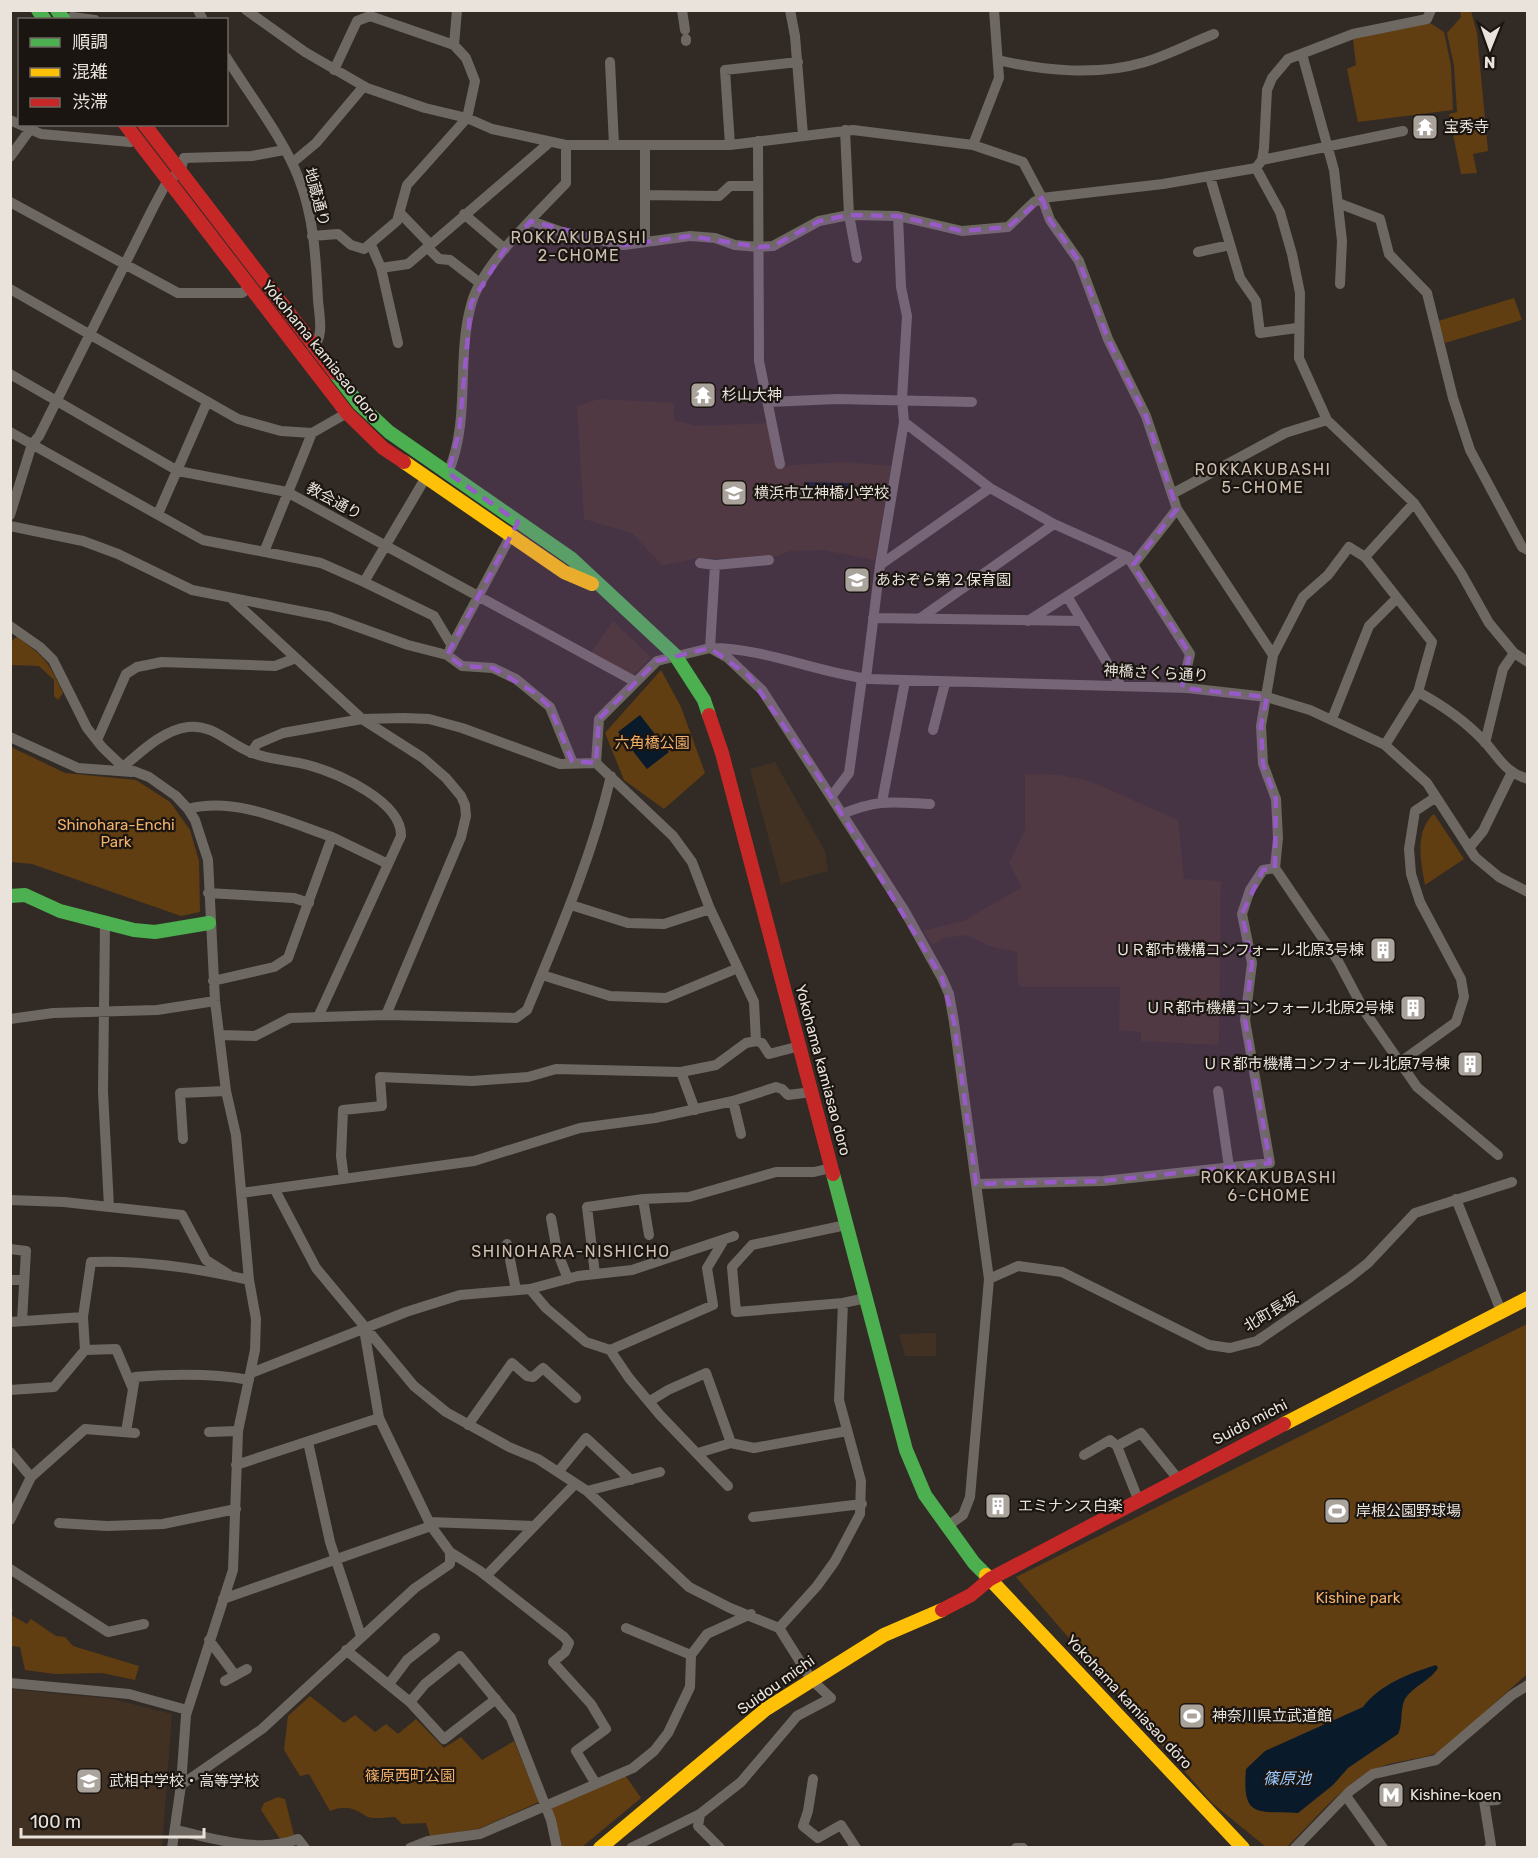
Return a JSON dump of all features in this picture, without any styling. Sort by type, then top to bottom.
[{"type":"main road","name":"Yokohama kamiasao doro","points":[[127,126],[174,176],[308,350],[347,413],[383,448],[564,572],[598,586]]},
{"type":"main road","name":"Yokohama kamiasao doro","points":[[145,126],[174,176],[249,288],[359,404],[375,420],[572,559],[598,586],[645,625],[675,655],[704,700],[722,753],[906,1450],[925,1496],[974,1563],[990,1579]]},
{"type":"main road","points":[[10,896],[25,895],[60,911],[105,924],[155,932],[209,923]]},
{"type":"main road","name":"Suidō michi","points":[[990,1579],[1138,1499],[1527,1298]]},
{"type":"main road","name":"Suidou michi","points":[[600,1848],[766,1709],[811,1678],[884,1635],[971,1594],[990,1579]]},
{"type":"main road","name":"Yokohama kamiasao dōro","points":[[990,1579],[1028,1616],[1243,1848]]},
{"type":"street","points":[[246,10],[334,70],[364,86],[425,108],[467,118],[492,129],[550,142],[566,145],[730,145],[845,130],[973,145],[1004,153],[1023,162],[1042,198],[1050,220],[1079,261],[1108,339],[1146,416],[1177,509],[1273,655]]},
{"type":"street","points":[[454,45],[457,10]]},
{"type":"street","points":[[682,10],[686,37]]},
{"type":"street","points":[[790,10],[798,62],[803,135]]},
{"type":"street","points":[[973,145],[999,78],[994,10]]},
{"type":"street","points":[[1431,10],[1427,19],[1353,34],[1288,59],[1272,78],[1267,90],[1259,164],[1280,213],[1292,254],[1300,293],[1297,328],[1299,358],[1327,420],[1414,503],[1461,573],[1489,624],[1514,652],[1527,662]]},
{"type":"street","points":[[312,236],[338,234],[351,245],[364,249],[371,245],[401,214],[406,185],[467,118],[475,81],[466,58],[454,45],[374,14],[357,21],[334,70]]},
{"type":"street","points":[[998,60],[1032,68],[1064,70],[1112,67],[1143,62],[1214,34]]},
{"type":"street","points":[[1302,54],[1334,170],[1342,241],[1340,284]]},
{"type":"street","name":"地蔵通り","points":[[228,60],[292,163],[306,200],[312,236],[320,337],[308,350]]},
{"type":"street","points":[[610,62],[614,145]]},
{"type":"street","points":[[730,145],[725,70],[798,62]]},
{"type":"street","points":[[292,163],[316,143],[364,86]]},
{"type":"street","points":[[10,157],[34,129],[130,142],[136,138]]},
{"type":"street","points":[[845,130],[849,216],[857,258]]},
{"type":"street","points":[[531,221],[561,232],[624,245],[690,236],[715,238],[735,244],[759,247],[773,246],[819,221],[849,216],[898,216],[962,231],[1008,227],[1034,202],[1042,198],[1210,177],[1328,146],[1403,130]]},
{"type":"street","points":[[758,141],[759,361],[780,464]]},
{"type":"street","points":[[381,268],[408,264],[550,142]]},
{"type":"street","points":[[448,473],[456,456],[466,331],[471,303],[505,249],[566,183],[566,145]]},
{"type":"street","points":[[645,145],[645,242]]},
{"type":"street","points":[[10,516],[32,444],[124,266],[184,158],[252,156],[284,150]]},
{"type":"street","points":[[1210,177],[1240,278],[1256,302],[1260,333],[1297,328]]},
{"type":"street","points":[[645,195],[719,196],[730,186],[758,186]]},
{"type":"street","points":[[10,202],[124,266],[178,293],[242,293],[249,288]]},
{"type":"street","points":[[1338,203],[1380,219],[1389,254],[1427,293],[1453,398],[1470,450],[1494,499],[1522,547],[1527,550]]},
{"type":"street","points":[[401,214],[439,259],[450,260],[481,284]]},
{"type":"street","points":[[464,214],[505,249]]},
{"type":"street","points":[[831,797],[849,773],[904,422],[902,399],[907,316],[901,287],[898,216]]},
{"type":"street","points":[[371,245],[381,268],[398,343]]},
{"type":"street","points":[[1198,252],[1230,245]]},
{"type":"street","points":[[10,289],[238,419],[281,431],[312,433],[347,413]]},
{"type":"street","name":"教会通り","points":[[10,374],[178,471],[287,492],[634,681]]},
{"type":"street","points":[[769,402],[902,399],[972,402]]},
{"type":"street","points":[[158,514],[207,402]]},
{"type":"street","points":[[1172,494],[1285,433],[1327,420]]},
{"type":"street","points":[[904,422],[990,488],[1054,525],[1130,561],[1190,654],[1182,688]]},
{"type":"street","points":[[10,432],[203,540],[321,563],[434,616],[449,650],[462,666],[493,668],[516,679],[550,707],[573,761]]},
{"type":"street","points":[[264,552],[312,433]]},
{"type":"street","points":[[364,582],[426,477]]},
{"type":"street","points":[[880,566],[990,488]]},
{"type":"street","points":[[1365,557],[1414,503]]},
{"type":"street","points":[[1027,621],[1130,561],[1177,509]]},
{"type":"street","points":[[919,619],[1054,525]]},
{"type":"street","points":[[10,526],[82,541],[118,554],[192,590],[233,600],[330,617],[367,628],[408,645],[449,650]]},
{"type":"street","points":[[449,650],[511,535]]},
{"type":"street","points":[[1385,745],[1418,692],[1432,642],[1365,557],[1349,547],[1328,576],[1303,597],[1273,655],[1262,736],[1263,764],[1276,799],[1278,838],[1275,868],[1338,961],[1365,1012],[1399,1063],[1425,1095],[1498,1155]]},
{"type":"street","points":[[700,562],[715,565],[770,560]]},
{"type":"street","points":[[715,565],[710,648],[728,658],[762,690],[904,910],[949,994],[989,1279],[970,1497],[963,1515],[946,1527]]},
{"type":"street","points":[[1067,596],[1121,686]]},
{"type":"street","points":[[1332,719],[1369,626],[1396,598]]},
{"type":"street","points":[[233,600],[362,719],[423,758],[446,778],[461,796],[466,816],[461,837],[386,1015]]},
{"type":"street","points":[[873,618],[1082,621]]},
{"type":"street","points":[[13,632],[40,647],[53,660],[69,696],[97,740],[127,770]]},
{"type":"street","name":"神橋さくら通り","points":[[596,763],[599,719],[634,681],[657,661],[710,648],[740,648],[845,676],[864,678],[945,683],[1041,682],[1182,688],[1267,697],[1332,719],[1385,745],[1427,783],[1469,848],[1499,877],[1527,892]]},
{"type":"street","points":[[1485,743],[1503,669],[1514,652]]},
{"type":"street","points":[[97,740],[126,674],[137,667],[162,662],[275,666],[296,658]]},
{"type":"street","points":[[882,802],[905,681]]},
{"type":"street","points":[[933,729],[945,683]]},
{"type":"street","points":[[1418,692],[1445,706],[1485,743],[1511,774],[1527,779]]},
{"type":"street","points":[[251,753],[257,744],[283,733],[362,719],[429,719],[462,728],[544,760],[560,764],[573,761],[596,763],[673,836],[692,862],[710,909],[754,1002],[756,1041]]},
{"type":"street","points":[[127,770],[155,741],[188,727],[202,728],[222,734],[251,753],[319,768],[380,800],[396,816],[401,832],[318,1017]]},
{"type":"street","points":[[10,737],[78,768],[127,770],[149,777],[176,796],[188,809],[195,820],[208,860],[213,981],[226,1091],[236,1135],[249,1280],[256,1319],[255,1350],[238,1431],[233,1570],[187,1710],[181,1785],[172,1848]]},
{"type":"street","points":[[1469,848],[1483,831],[1511,774]]},
{"type":"street","points":[[220,1035],[255,1036],[290,1018],[386,1015],[516,1017],[527,1010],[571,905],[603,813],[611,776]]},
{"type":"street","points":[[1399,1063],[1456,1022],[1464,997],[1464,986],[1419,900],[1411,874],[1409,849],[1415,811],[1436,797]]},
{"type":"street","points":[[842,814],[868,803],[930,804]]},
{"type":"street","points":[[188,809],[198,806],[242,809],[332,837],[388,864]]},
{"type":"street","points":[[213,981],[274,967],[291,954],[332,837]]},
{"type":"street","points":[[976,1184],[1103,1181],[1270,1163],[1245,1020],[1252,963],[1242,914],[1250,890],[1263,870],[1275,868]]},
{"type":"street","points":[[208,893],[294,898],[309,903]]},
{"type":"street","points":[[571,905],[627,923],[664,924],[710,909]]},
{"type":"street","points":[[105,924],[103,1092],[109,1207]]},
{"type":"street","points":[[542,975],[610,996],[666,998],[738,968]]},
{"type":"street","points":[[10,1019],[53,1014],[157,1010],[215,1000]]},
{"type":"street","points":[[344,1179],[341,1156],[343,1110],[382,1106],[380,1077],[472,1081],[528,1077],[556,1069],[681,1072],[716,1065],[746,1043],[756,1041],[762,1043],[769,1054],[800,1046]]},
{"type":"street","points":[[681,1072],[695,1110]]},
{"type":"street","points":[[241,1193],[474,1161],[580,1128],[695,1110],[734,1101],[776,1087],[788,1095],[812,1092]]},
{"type":"street","points":[[183,1139],[180,1092],[226,1091]]},
{"type":"street","points":[[1218,1091],[1228,1167]]},
{"type":"street","points":[[734,1101],[741,1134]]},
{"type":"street","points":[[595,1274],[587,1207],[643,1199],[689,1197],[776,1172],[814,1173],[831,1168]]},
{"type":"street","name":"北町長坂","points":[[989,1279],[1018,1266],[1062,1272],[1209,1345],[1230,1348],[1257,1341],[1349,1278],[1368,1263],[1415,1213],[1512,1182]]},
{"type":"street","points":[[275,1190],[316,1268],[414,1386],[446,1412],[538,1459],[587,1491],[689,1587],[730,1608],[751,1614],[779,1628],[811,1678],[831,1698],[797,1716],[741,1782],[700,1814],[631,1848]]},
{"type":"street","points":[[10,1200],[38,1199],[182,1215],[206,1260],[231,1276]]},
{"type":"street","points":[[643,1199],[649,1235]]},
{"type":"street","points":[[1456,1199],[1501,1311]]},
{"type":"street","points":[[551,1218],[557,1251],[568,1279]]},
{"type":"street","points":[[846,1225],[752,1245],[732,1267],[736,1312],[843,1303],[866,1298]]},
{"type":"street","points":[[10,1520],[31,1477],[85,1429],[130,1433],[135,1377],[250,1376],[364,1328],[460,1295],[530,1289],[568,1279],[632,1270],[729,1238],[707,1268],[713,1305],[610,1350]]},
{"type":"street","points":[[507,1244],[516,1290]]},
{"type":"street","points":[[10,1249],[26,1251],[16,1321],[83,1317]]},
{"type":"street","points":[[10,1390],[54,1387],[85,1350],[83,1317],[90,1262],[123,1261],[249,1280]]},
{"type":"street","points":[[10,1280],[23,1280]]},
{"type":"street","points":[[530,1289],[546,1308],[586,1342],[610,1350],[628,1378],[728,1486]]},
{"type":"street","points":[[779,1628],[818,1586],[864,1512],[861,1481],[839,1400],[843,1303]]},
{"type":"street","points":[[364,1328],[379,1418],[430,1524],[450,1552],[486,1576],[568,1643],[565,1652],[553,1662],[591,1704],[606,1729],[576,1751],[596,1784]]},
{"type":"street","points":[[85,1350],[116,1349],[133,1389]]},
{"type":"street","points":[[468,1425],[512,1363],[527,1376],[533,1377],[543,1368],[576,1398]]},
{"type":"street","points":[[650,1401],[706,1373],[731,1443]]},
{"type":"street","points":[[236,1465],[379,1418]]},
{"type":"street","points":[[209,1432],[238,1431]]},
{"type":"street","points":[[698,1453],[731,1443],[754,1449],[847,1431]]},
{"type":"street","points":[[1117,1446],[1141,1433],[1178,1479]]},
{"type":"street","points":[[558,1472],[586,1438],[631,1480]]},
{"type":"street","points":[[1084,1455],[1110,1440],[1117,1446],[1138,1499]]},
{"type":"street","points":[[308,1442],[316,1485],[336,1559],[362,1636]]},
{"type":"street","points":[[10,1452],[31,1477]]},
{"type":"street","points":[[587,1491],[660,1472]]},
{"type":"street","points":[[486,1576],[575,1484]]},
{"type":"street","points":[[59,1522],[107,1526],[163,1524],[236,1509]]},
{"type":"street","points":[[753,1517],[864,1512]]},
{"type":"street","points":[[223,1599],[430,1524],[534,1526]]},
{"type":"street","points":[[181,1785],[262,1729],[415,1588],[450,1564],[450,1552]]},
{"type":"street","points":[[10,1569],[108,1632],[144,1624]]},
{"type":"street","points":[[410,1848],[428,1841],[480,1834],[633,1768],[654,1751],[668,1733],[690,1687],[692,1655],[707,1634],[751,1614]]},
{"type":"street","points":[[626,1628],[692,1655]]},
{"type":"street","points":[[389,1683],[407,1660],[435,1638]]},
{"type":"street","points":[[209,1640],[236,1675]]},
{"type":"street","points":[[346,1650],[410,1702],[444,1739],[496,1699]]},
{"type":"street","points":[[410,1702],[425,1684],[460,1656],[511,1718],[545,1805],[558,1848]]},
{"type":"street","points":[[225,1681],[246,1669]]},
{"type":"street","points":[[10,1683],[129,1694],[187,1710]]},
{"type":"street","points":[[1295,1848],[1346,1796],[1373,1774],[1436,1760],[1527,1684]]},
{"type":"street","points":[[813,1779],[808,1811],[802,1826],[818,1838],[840,1825],[856,1848]]},
{"type":"street","points":[[1346,1796],[1383,1848]]},
{"type":"street","points":[[1489,1848],[1491,1845],[1484,1801],[1497,1800]]},
{"type":"street","points":[[700,1814],[698,1826],[720,1848]]},
{"type":"street","points":[[175,1830],[234,1843],[283,1845],[298,1839],[305,1848]]},
{"type":"street","points":[[1016,1848],[1023,1848]]},
{"type":"highlighted area","points":[[1042,198],[1050,220],[1079,261],[1108,339],[1146,416],[1177,509],[1133,565],[1190,654],[1182,688],[1267,697],[1261,726],[1263,764],[1276,799],[1275,868],[1263,870],[1242,914],[1252,963],[1245,1020],[1270,1163],[1103,1181],[976,1184],[954,1022],[942,978],[814,769],[749,676],[710,648],[657,661],[599,719],[596,763],[572,761],[550,707],[535,693],[493,668],[462,666],[447,655],[518,522],[448,473],[459,432],[471,303],[505,249],[531,221],[624,245],[690,236],[759,247],[773,246],[819,221],[849,215],[898,216],[962,231],[1008,227]]},
{"type":"shaded area","name":"横浜市立神橋小学校","points":[[599,399],[674,403],[674,420],[697,426],[767,423],[776,466],[844,462],[891,466],[875,560],[823,550],[790,551],[775,557],[751,559],[700,558],[662,565],[632,533],[584,519],[577,406]]},
{"type":"shaded area","points":[[613,621],[651,657],[632,677],[591,653]]},
{"type":"shaded area","points":[[775,762],[825,851],[828,871],[781,884],[750,769]]},
{"type":"shaded area","points":[[1025,774],[1059,775],[1087,780],[1178,820],[1184,879],[1221,881],[1219,1045],[1141,1041],[1141,1032],[1119,1030],[1120,987],[1021,987],[1018,983],[1017,952],[989,946],[967,935],[944,938],[933,945],[923,931],[966,920],[1022,887],[1009,863],[1025,830]]},
{"type":"shaded area","points":[[936,1333],[936,1356],[905,1356],[899,1334]]},
{"type":"shaded area","name":"武相中学校・高等学校","points":[[11,1689],[112,1699],[172,1714],[162,1847],[11,1847]]},
{"type":"green space","points":[[1460,11],[1471,11],[1477,33],[1488,151],[1473,154],[1477,173],[1461,174],[1449,114],[1457,112],[1454,66],[1447,33],[1461,17]]},
{"type":"green space","points":[[1430,23],[1444,32],[1451,66],[1453,110],[1358,122],[1347,69],[1356,65],[1353,39]]},
{"type":"green space","points":[[1514,298],[1522,320],[1445,343],[1438,321]]},
{"type":"green space","points":[[17,637],[40,655],[50,667],[63,693],[58,700],[54,696],[54,680],[39,666],[11,665],[11,641]]},
{"type":"green space","name":"六角橋公園","points":[[661,670],[681,707],[705,773],[664,809],[624,780],[605,733]]},
{"type":"green space","name":"Shinohara-Enchi Park","points":[[11,747],[65,773],[136,780],[170,802],[190,830],[199,861],[200,912],[181,916],[32,864],[11,862]]},
{"type":"green space","points":[[1434,814],[1464,859],[1425,885],[1421,838],[1428,821]]},
{"type":"green space","name":"Kishine park","points":[[1527,1324],[1527,1674],[1440,1752],[1386,1765],[1369,1772],[1336,1797],[1287,1847],[1266,1847],[1212,1803],[1016,1577]]},
{"type":"green space","points":[[11,1615],[27,1624],[31,1619],[56,1636],[65,1637],[73,1646],[139,1666],[135,1680],[102,1673],[55,1674],[25,1670],[20,1647],[11,1646]]},
{"type":"green space","name":"篠原西町公園","points":[[310,1696],[344,1723],[355,1715],[375,1732],[386,1724],[398,1734],[416,1719],[444,1748],[461,1737],[482,1760],[514,1741],[539,1802],[478,1829],[430,1836],[426,1823],[402,1824],[395,1817],[372,1818],[349,1808],[330,1811],[309,1774],[300,1776],[284,1750],[288,1716]]},
{"type":"green space","points":[[625,1775],[641,1798],[582,1847],[562,1847],[551,1807]]},
{"type":"green space","points":[[278,1797],[285,1799],[294,1835],[282,1842],[261,1810],[264,1803]]},
{"type":"water","points":[[804,482],[851,483],[851,496],[804,495]]},
{"type":"water","points":[[640,715],[669,752],[647,769],[618,732]]},
{"type":"water","name":"篠原池","points":[[1436,1665],[1438,1668],[1434,1673],[1411,1691],[1404,1701],[1398,1734],[1348,1768],[1333,1785],[1298,1813],[1262,1811],[1250,1804],[1245,1785],[1246,1769],[1265,1751],[1363,1707],[1386,1686]]},
{"type":"traffic: fast","points":[[38,10],[44,18]]},
{"type":"traffic: fast","points":[[57,10],[63,18]]},
{"type":"traffic: fast","points":[[335,373],[359,404],[389,432],[572,559],[675,655],[704,700],[709,715]]},
{"type":"traffic: fast","points":[[10,896],[25,895],[60,911],[134,930],[155,932],[209,923]]},
{"type":"traffic: fast","points":[[833,1174],[906,1450],[925,1495],[974,1563],[986,1575]]},
{"type":"traffic: slow","points":[[404,462],[564,572],[592,584]]},
{"type":"traffic: slow","points":[[1284,1424],[1528,1298]]},
{"type":"traffic: slow","points":[[986,1575],[1243,1848]]},
{"type":"traffic: slow","points":[[600,1848],[766,1709],[884,1635],[942,1610]]},
{"type":"traffic: jam","points":[[127,126],[347,413],[383,448],[404,462]]},
{"type":"traffic: jam","points":[[146,126],[335,373]]},
{"type":"traffic: jam","points":[[709,715],[722,753],[833,1174]]},
{"type":"traffic: jam","points":[[942,1610],[971,1595],[990,1579],[1284,1424]]},
{"type":"place","name":"宝秀寺","points":[[1425,127]]},
{"type":"place","name":"杉山大神","points":[[703,395]]},
{"type":"place","name":"横浜市立神橋小学校","points":[[734,493]]},
{"type":"place","name":"あおぞら第２保育園","points":[[857,580]]},
{"type":"place","name":"ＵＲ都市機構コンフォール北原3号棟","points":[[1383,950]]},
{"type":"place","name":"ＵＲ都市機構コンフォール北原2号棟","points":[[1413,1008]]},
{"type":"place","name":"ＵＲ都市機構コンフォール北原7号棟","points":[[1470,1064]]},
{"type":"place","name":"エミナンス白楽","points":[[998,1506]]},
{"type":"place","name":"岸根公園野球場","points":[[1337,1511]]},
{"type":"place","name":"神奈川県立武道館","points":[[1192,1716]]},
{"type":"place","name":"武相中学校・高等学校","points":[[89,1781]]},
{"type":"place","name":"Kishine-koen","points":[[1391,1795]]},
{"type":"district","name":"ROKKAKUBASHI 2-CHOME","points":[[579,246]]},
{"type":"district","name":"ROKKAKUBASHI 5-CHOME","points":[[1263,478]]},
{"type":"district","name":"ROKKAKUBASHI 6-CHOME","points":[[1269,1186]]},
{"type":"district","name":"SHINOHARA-NISHICHO","points":[[571,1251]]}]
